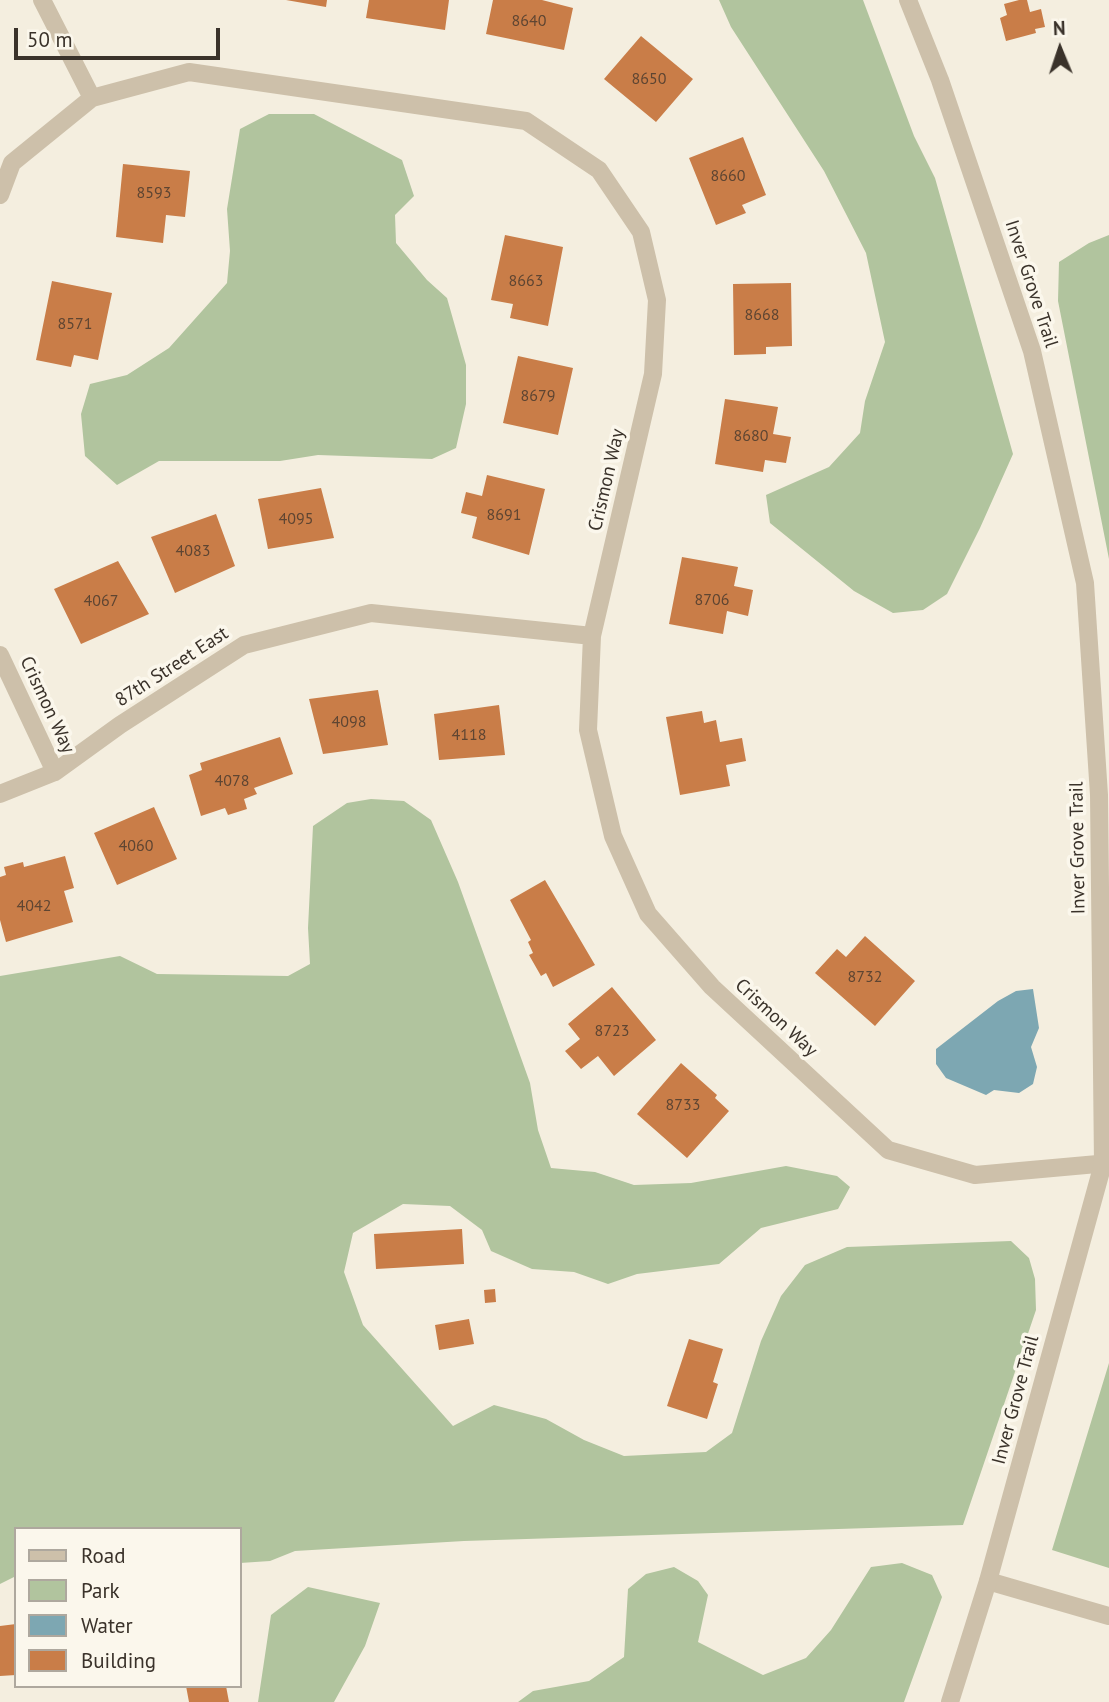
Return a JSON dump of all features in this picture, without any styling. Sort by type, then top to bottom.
[{"type":"street","points":[[41,0],[92,98]]},
{"type":"street","name":"Inver Grove Trail","points":[[908,0],[940,80],[1032,351],[1085,583],[1099,794],[1106,1164],[988,1581],[950,1702]]},
{"type":"street","name":"Crismon Way","points":[[0,195],[12,163],[92,98],[189,72],[526,121],[599,170],[641,232],[657,300],[653,374],[592,636],[588,730],[612,836],[648,914],[712,987],[888,1150],[975,1175],[1106,1164]]},
{"type":"street","name":"87th Street East","points":[[0,794],[55,772],[244,645],[256,641],[371,612],[592,636]]},
{"type":"street","name":"Crismon Way","points":[[0,656],[55,772]]},
{"type":"street","points":[[988,1581],[1109,1616]]},
{"type":"green space","points":[[719,0],[863,0],[914,136],[935,178],[1013,454],[947,594],[923,610],[893,613],[854,591],[770,523],[766,495],[829,467],[860,433],[865,401],[885,342],[866,253],[824,171],[731,27]]},
{"type":"green space","points":[[269,114],[314,114],[402,160],[414,196],[395,215],[396,243],[427,280],[447,298],[466,365],[466,404],[456,448],[432,459],[318,455],[280,461],[159,461],[117,485],[85,456],[81,414],[90,384],[127,375],[169,348],[227,283],[230,251],[227,209],[240,129]]},
{"type":"green space","points":[[1109,235],[1109,559],[1058,301],[1059,262],[1089,243]]},
{"type":"green space","points":[[371,799],[404,801],[431,820],[458,882],[530,1083],[538,1130],[551,1168],[595,1172],[634,1185],[691,1183],[786,1166],[837,1176],[850,1187],[838,1209],[761,1228],[719,1264],[637,1274],[608,1284],[574,1272],[532,1269],[491,1251],[482,1230],[450,1206],[403,1204],[353,1233],[344,1272],[363,1325],[453,1426],[494,1405],[546,1419],[584,1440],[624,1456],[706,1452],[732,1433],[761,1341],[781,1296],[805,1265],[847,1247],[1011,1241],[1029,1258],[1035,1279],[1036,1310],[963,1525],[464,1541],[295,1551],[270,1561],[242,1563],[242,1527],[14,1527],[14,1577],[0,1584],[0,976],[120,956],[157,974],[288,976],[310,964],[308,928],[313,826],[347,803]]},
{"type":"green space","points":[[1109,1363],[1109,1568],[1052,1550]]},
{"type":"green space","points":[[902,1563],[932,1575],[942,1597],[904,1702],[518,1702],[533,1691],[589,1681],[624,1657],[628,1589],[646,1574],[674,1567],[698,1581],[708,1595],[698,1642],[763,1675],[806,1658],[831,1630],[871,1567]]},
{"type":"green space","points":[[308,1587],[380,1603],[365,1646],[334,1702],[258,1702],[271,1615]]},
{"type":"water","points":[[1033,989],[1039,1028],[1031,1047],[1037,1067],[1033,1084],[1019,1093],[994,1090],[986,1095],[946,1078],[936,1064],[936,1049],[998,1001],[1016,991]]},
{"type":"building","points":[[286,0],[327,0],[326,7]]},
{"type":"building","points":[[369,0],[449,0],[445,30],[366,18]]},
{"type":"building","points":[[493,0],[542,0],[573,8],[564,50],[486,34]]},
{"type":"building","points":[[1027,0],[1030,12],[1041,9],[1045,27],[1035,29],[1036,33],[1006,41],[1000,18],[1007,15],[1004,4]]},
{"type":"building","points":[[641,36],[693,79],[656,122],[604,79]]},
{"type":"building","points":[[743,137],[766,195],[742,205],[746,213],[716,225],[689,158]]},
{"type":"building","points":[[123,164],[190,171],[185,217],[166,215],[163,243],[116,237]]},
{"type":"building","points":[[505,235],[563,247],[548,326],[510,318],[513,304],[491,300]]},
{"type":"building","points":[[52,281],[112,293],[98,360],[74,355],[71,367],[36,360]]},
{"type":"building","points":[[791,283],[792,346],[766,347],[766,354],[734,355],[733,284]]},
{"type":"building","points":[[518,356],[573,368],[558,435],[503,423]]},
{"type":"building","points":[[725,399],[778,407],[773,434],[791,437],[786,463],[765,460],[763,472],[715,464]]},
{"type":"building","points":[[487,475],[545,489],[529,555],[472,538],[477,517],[461,513],[466,492],[482,496]]},
{"type":"building","points":[[321,488],[334,538],[268,549],[258,499]]},
{"type":"building","points":[[216,514],[235,566],[175,593],[151,537]]},
{"type":"building","points":[[682,557],[738,567],[734,586],[753,590],[748,616],[727,611],[723,634],[669,624]]},
{"type":"building","points":[[118,561],[149,614],[81,644],[54,589]]},
{"type":"building","points":[[378,690],[388,745],[323,754],[309,699]]},
{"type":"building","points":[[499,705],[505,755],[439,760],[434,714]]},
{"type":"building","points":[[702,711],[704,723],[716,720],[720,742],[742,738],[746,761],[726,765],[730,786],[680,795],[666,717]]},
{"type":"building","points":[[280,737],[293,774],[254,788],[257,794],[244,799],[247,809],[228,815],[225,808],[201,816],[189,775],[202,770],[200,763]]},
{"type":"building","points":[[154,807],[177,859],[117,885],[94,833]]},
{"type":"building","points":[[65,856],[74,888],[64,891],[73,922],[6,942],[0,920],[0,877],[6,875],[4,867],[23,862],[24,867]]},
{"type":"building","points":[[545,880],[595,965],[553,987],[546,973],[541,976],[529,955],[533,953],[528,942],[531,940],[510,900]]},
{"type":"building","points":[[865,936],[915,981],[875,1026],[815,973],[837,949],[846,957]]},
{"type":"building","points":[[612,987],[656,1040],[614,1076],[598,1056],[581,1069],[565,1051],[580,1039],[568,1024]]},
{"type":"building","points":[[681,1063],[717,1095],[715,1098],[729,1111],[687,1158],[637,1114]]},
{"type":"building","points":[[462,1229],[464,1264],[376,1269],[374,1234]]},
{"type":"building","points":[[495,1289],[496,1302],[485,1303],[484,1290]]},
{"type":"building","points":[[469,1319],[474,1344],[439,1350],[435,1325]]},
{"type":"building","points":[[689,1339],[723,1349],[713,1382],[718,1384],[707,1419],[667,1406]]},
{"type":"building","points":[[14,1624],[14,1675],[0,1676],[0,1626]]},
{"type":"building","points":[[186,1688],[226,1688],[229,1702],[189,1702]]}]
